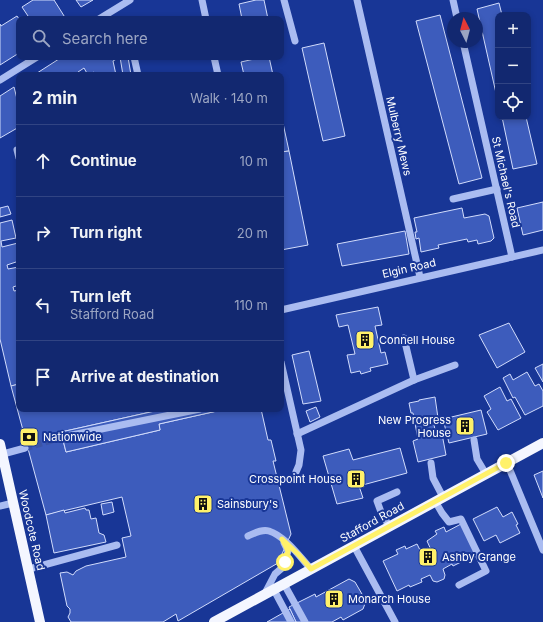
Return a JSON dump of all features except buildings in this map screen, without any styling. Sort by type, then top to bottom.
[{"type":"main road","name":"Stafford Road","points":[[214,622],[543,443]]},
{"type":"main road","name":"Woodcote Road","points":[[0,444],[40,622]]},
{"type":"street","points":[[104,16],[130,0]]},
{"type":"street","points":[[202,0],[205,16]]},
{"type":"street","points":[[284,0],[295,41]]},
{"type":"street","name":"Mulberry Mews","points":[[357,0],[420,277]]},
{"type":"street","points":[[453,0],[456,12]]},
{"type":"street","name":"St Michael's Road","points":[[464,48],[512,257]]},
{"type":"street","points":[[0,80],[32,60]]},
{"type":"street","points":[[135,60],[137,72]]},
{"type":"street","points":[[215,60],[217,72]]},
{"type":"street","points":[[453,199],[497,189]]},
{"type":"street","name":"Elgin Road","points":[[284,309],[543,250]]},
{"type":"street","points":[[404,338],[414,380]]},
{"type":"street","points":[[297,434],[414,380],[455,365]]},
{"type":"street","points":[[284,392],[301,450],[296,472]]},
{"type":"street","points":[[62,437],[185,412]]},
{"type":"street","points":[[474,440],[477,459],[486,474]]},
{"type":"street","points":[[3,454],[25,448]]},
{"type":"street","points":[[506,463],[543,550]]},
{"type":"street","points":[[431,464],[442,513],[449,522],[461,519],[486,571],[459,586]]},
{"type":"street","points":[[389,526],[377,501],[398,492]]},
{"type":"street","points":[[0,506],[13,502]]},
{"type":"street","points":[[248,536],[261,531],[269,531],[282,539],[311,569]]},
{"type":"street","points":[[264,595],[275,574],[282,568],[285,562],[288,551],[282,539]]},
{"type":"street","points":[[29,569],[117,545]]},
{"type":"street","points":[[354,546],[395,622]]},
{"type":"street","points":[[284,584],[304,622]]},
{"type":"street","points":[[274,590],[291,622]]},
{"type":"tunnel","points":[[25,448],[62,437]]},
{"type":"place","name":"Connell House","points":[[365,340]]},
{"type":"place","name":"New Progress House","points":[[465,426]]},
{"type":"place","name":"Nationwide","points":[[29,437]]},
{"type":"place","name":"Crosspoint House","points":[[356,479]]},
{"type":"place","name":"Sainsbury's","points":[[203,504]]},
{"type":"place","name":"Ashby Grange","points":[[428,557]]},
{"type":"place","name":"Monarch House","points":[[334,599]]},
{"type":"route","points":[[285,562],[288,551],[282,539],[311,569],[506,463]]}]
